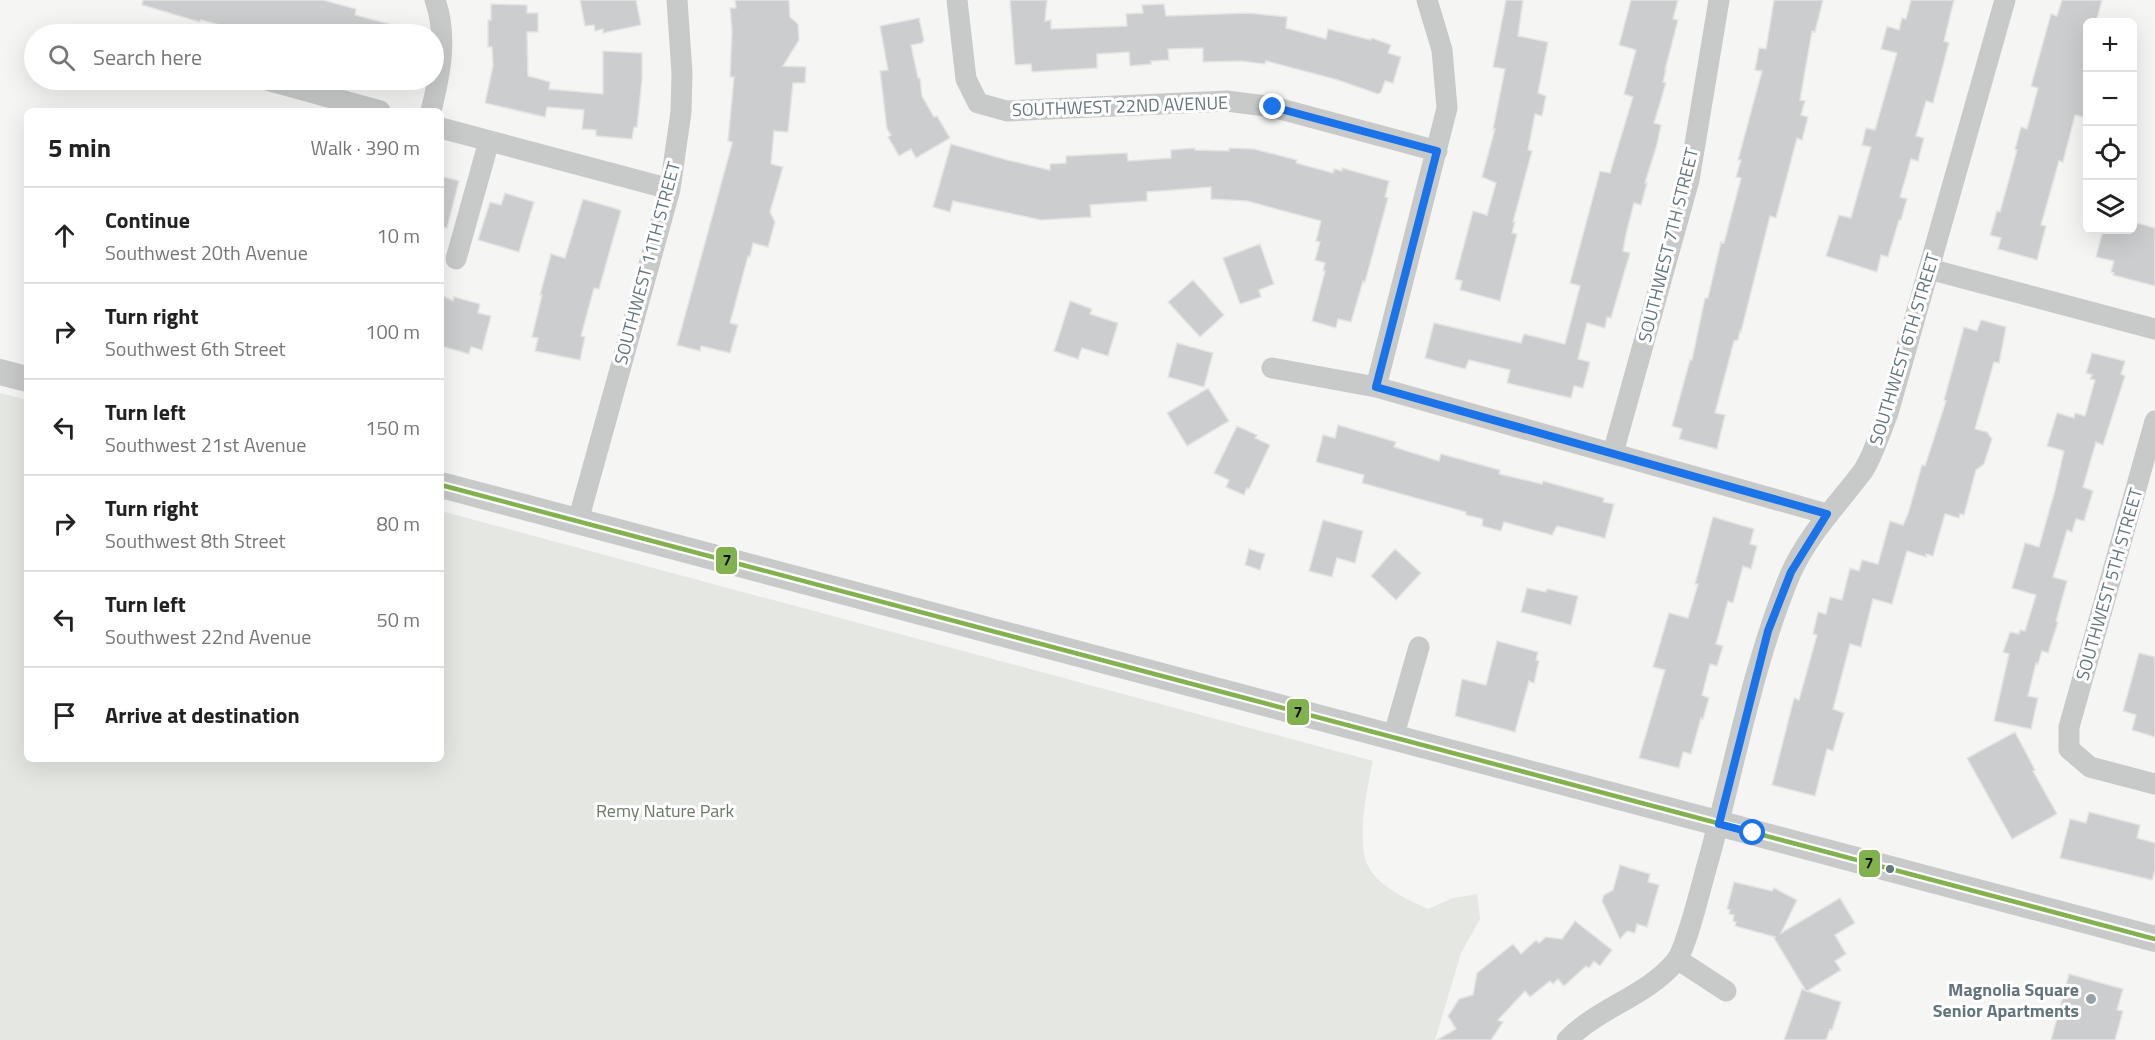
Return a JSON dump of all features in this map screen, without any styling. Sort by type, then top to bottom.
[{"type":"street","points":[[435,0],[440,24]]},
{"type":"street","name":"SOUTHWEST 11TH STREET","points":[[578,521],[670,189],[681,102],[682,73],[677,0]]},
{"type":"street","name":"SOUTHWEST 22ND AVENUE","points":[[957,0],[966,79],[978,103],[1006,111],[1227,101],[1273,107],[1437,151]]},
{"type":"street","points":[[1376,387],[1447,108],[1442,50],[1427,0]]},
{"type":"street","name":"SOUTHWEST 7TH STREET","points":[[1613,453],[1689,180],[1719,0]]},
{"type":"street","name":"SOUTHWEST 6TH STREET","points":[[1677,959],[1719,824],[1768,631],[1791,572],[1827,514],[1865,469],[1888,412],[2005,0]]},
{"type":"street","points":[[303,90],[369,108]]},
{"type":"street","points":[[432,108],[435,90]]},
{"type":"street","points":[[444,129],[670,189]]},
{"type":"street","points":[[456,259],[489,141]]},
{"type":"street","points":[[1929,269],[2155,329]]},
{"type":"street","points":[[1272,368],[1376,387],[1827,514]]},
{"type":"street","points":[[0,372],[24,378]]},
{"type":"street","name":"SOUTHWEST 5TH STREET","points":[[2155,421],[2069,727],[2069,749],[2090,767],[2155,784]]},
{"type":"street","points":[[444,486],[2155,939]]},
{"type":"street","points":[[1393,738],[1419,647]]},
{"type":"street","points":[[1567,1040],[1580,1027],[1600,1013],[1642,991],[1677,959],[1726,991]]},
{"type":"green space","name":"Remy Nature Park","points":[[0,393],[24,399],[24,762],[444,762],[444,512],[1373,761],[1366,799],[1363,844],[1368,866],[1373,874],[1387,887],[1428,909],[1453,898],[1477,894],[1480,919],[1461,953],[1435,1040],[0,1040]]},
{"type":"building","points":[[143,0],[323,0],[356,9],[355,15],[389,24],[215,24],[201,20],[200,22],[142,5]]},
{"type":"building","points":[[580,0],[636,0],[641,25],[603,33],[603,29],[595,31],[594,25],[585,26]]},
{"type":"building","points":[[735,0],[789,0],[790,17],[798,24],[799,40],[783,66],[806,67],[805,83],[793,83],[788,132],[774,131],[771,164],[783,167],[770,212],[775,222],[768,247],[753,243],[750,257],[748,256],[730,323],[738,325],[730,353],[701,346],[700,351],[677,345],[732,144],[728,141],[734,77],[730,77],[732,31],[730,8],[736,8]]},
{"type":"building","points":[[1010,0],[1047,0],[1045,21],[1051,20],[1051,29],[1127,26],[1126,14],[1143,13],[1142,5],[1164,4],[1166,16],[1248,13],[1287,17],[1286,28],[1326,39],[1328,29],[1371,40],[1372,38],[1391,45],[1388,53],[1401,57],[1393,83],[1385,81],[1378,94],[1338,80],[1266,61],[1265,64],[1241,61],[1203,62],[1203,48],[1168,49],[1169,60],[1130,66],[1129,52],[1097,54],[1097,68],[1032,72],[1031,64],[1015,65]]},
{"type":"building","points":[[1506,0],[1523,0],[1518,36],[1548,42],[1538,93],[1546,96],[1542,116],[1535,114],[1528,150],[1532,151],[1513,222],[1515,222],[1512,233],[1517,234],[1500,301],[1460,290],[1462,281],[1455,279],[1473,211],[1487,215],[1496,183],[1482,177],[1495,129],[1493,129],[1505,69],[1493,67]]},
{"type":"building","points":[[1631,0],[1678,0],[1673,19],[1678,20],[1665,70],[1663,82],[1666,83],[1654,123],[1661,125],[1657,144],[1641,205],[1634,203],[1623,251],[1630,253],[1611,318],[1607,317],[1605,328],[1587,323],[1578,359],[1590,362],[1583,388],[1574,386],[1571,398],[1507,383],[1510,370],[1469,360],[1465,369],[1425,358],[1434,323],[1521,343],[1524,334],[1565,344],[1580,286],[1570,283],[1600,171],[1610,173],[1633,97],[1624,94],[1636,50],[1619,45]]},
{"type":"building","points":[[1774,0],[1823,0],[1815,32],[1812,31],[1800,100],[1805,101],[1801,115],[1808,117],[1802,140],[1797,138],[1776,218],[1770,216],[1741,332],[1738,340],[1734,341],[1715,413],[1725,415],[1717,449],[1679,439],[1682,429],[1672,426],[1690,360],[1692,360],[1705,298],[1708,298],[1721,242],[1724,243],[1741,178],[1736,177],[1741,160],[1738,160],[1762,71],[1755,70],[1759,48],[1766,49]]},
{"type":"building","points":[[1911,0],[1954,0],[1944,41],[1949,43],[1933,103],[1926,101],[1916,136],[1924,138],[1918,161],[1911,159],[1900,197],[1907,199],[1901,220],[1899,220],[1888,257],[1881,255],[1877,272],[1826,256],[1839,215],[1851,218],[1871,147],[1862,145],[1866,128],[1875,130],[1897,53],[1881,49],[1887,26],[1899,30],[1902,18],[1906,19]]},
{"type":"building","points":[[2062,0],[2102,0],[2097,18],[2083,18],[2083,117],[2075,115],[2063,162],[2059,161],[2041,225],[2046,226],[2037,260],[1998,249],[2001,238],[1990,235],[1997,211],[2000,212],[2021,127],[2027,129],[2038,88],[2031,86],[2051,14],[2057,16]]},
{"type":"building","points":[[491,4],[527,5],[527,13],[538,13],[538,32],[527,32],[528,76],[550,82],[549,89],[603,94],[603,51],[642,53],[642,80],[637,127],[634,127],[632,139],[596,136],[596,130],[582,129],[584,110],[547,107],[545,117],[485,103],[493,66],[492,47],[488,47],[488,20],[491,20]]},
{"type":"building","points":[[919,18],[924,40],[922,43],[911,45],[918,78],[920,78],[922,96],[950,138],[916,158],[911,149],[899,156],[888,137],[891,135],[887,129],[880,71],[888,70],[880,26]]},
{"type":"building","points":[[951,144],[1050,170],[1050,164],[1066,163],[1066,156],[1127,153],[1128,161],[1171,158],[1171,150],[1254,149],[1297,160],[1296,163],[1333,173],[1334,169],[1342,171],[1342,168],[1389,181],[1385,197],[1388,198],[1365,282],[1363,281],[1351,322],[1338,319],[1336,328],[1312,321],[1325,271],[1323,271],[1325,263],[1315,260],[1320,242],[1316,241],[1321,221],[1247,201],[1211,199],[1211,187],[1147,192],[1147,201],[1090,205],[1091,217],[1041,220],[953,201],[950,212],[933,207]]},
{"type":"building","points":[[444,177],[459,181],[447,228],[444,228]]},
{"type":"building","points":[[505,193],[534,202],[519,252],[478,240],[490,202],[501,205]]},
{"type":"building","points":[[583,199],[621,211],[599,289],[594,288],[581,336],[585,337],[580,360],[535,351],[538,338],[532,337],[551,254],[565,258]]},
{"type":"building","points":[[2137,223],[2155,228],[2155,286],[2113,275],[2114,273],[2111,272],[2114,261],[2096,257],[2102,234],[2137,234]]},
{"type":"building","points":[[1260,244],[1274,284],[1259,290],[1261,297],[1240,304],[1223,258]]},
{"type":"building","points":[[1193,280],[1224,315],[1200,337],[1168,302]]},
{"type":"building","points":[[444,296],[453,301],[454,297],[480,304],[478,313],[491,316],[482,350],[471,347],[469,354],[444,347]]},
{"type":"building","points":[[1070,301],[1092,309],[1090,314],[1118,323],[1108,356],[1082,348],[1078,359],[1054,351]]},
{"type":"building","points":[[1981,320],[2006,327],[1999,363],[1994,362],[1975,429],[1987,432],[1992,439],[1984,464],[1976,470],[1964,515],[1960,514],[1959,518],[1945,514],[1933,556],[1926,554],[1926,557],[1907,551],[1892,604],[1873,599],[1861,647],[1850,644],[1833,709],[1844,713],[1833,751],[1827,749],[1815,796],[1772,785],[1794,698],[1799,700],[1817,635],[1813,634],[1818,612],[1826,614],[1830,597],[1842,600],[1850,568],[1859,571],[1862,560],[1878,564],[1890,521],[1903,525],[1946,401],[1944,400],[1964,327],[1977,331]]},
{"type":"building","points":[[1177,343],[1213,353],[1204,387],[1168,377]]},
{"type":"building","points":[[2092,353],[2125,361],[2121,374],[2125,376],[2103,445],[2096,442],[2083,487],[2093,491],[2084,521],[2076,519],[2072,532],[2067,530],[2053,577],[2067,581],[2048,653],[2042,651],[2038,664],[2036,663],[2028,696],[2038,698],[2031,729],[1994,721],[2009,654],[2003,652],[2010,632],[2019,634],[2020,630],[2025,631],[2036,595],[2012,588],[2025,543],[2039,547],[2055,490],[2064,451],[2047,446],[2057,413],[2074,418],[2075,413],[2085,416],[2095,380],[2090,379],[2092,375],[2086,373]]},
{"type":"building","points":[[1208,388],[1229,421],[1187,446],[1167,413]]},
{"type":"building","points":[[1338,425],[1396,442],[1394,447],[1439,461],[1441,454],[1500,470],[1499,474],[1542,484],[1543,481],[1604,498],[1603,502],[1614,504],[1605,538],[1557,526],[1552,535],[1504,522],[1501,531],[1482,526],[1483,519],[1466,515],[1466,512],[1362,483],[1364,475],[1316,462],[1323,435],[1335,438]]},
{"type":"building","points":[[1237,426],[1257,435],[1255,438],[1270,445],[1244,495],[1226,487],[1229,480],[1214,473]]},
{"type":"building","points":[[1713,517],[1754,529],[1750,544],[1757,546],[1751,569],[1743,566],[1733,603],[1728,601],[1716,644],[1723,646],[1717,666],[1710,664],[1702,695],[1709,698],[1703,719],[1701,718],[1691,754],[1683,752],[1679,768],[1639,758],[1665,670],[1653,667],[1669,613],[1688,618]]},
{"type":"building","points":[[1323,520],[1363,531],[1355,563],[1337,558],[1332,577],[1309,571]]},
{"type":"building","points":[[1249,549],[1265,554],[1260,570],[1245,565]]},
{"type":"building","points":[[1395,549],[1421,573],[1396,600],[1371,576]]},
{"type":"building","points":[[1527,588],[1546,592],[1547,589],[1578,596],[1571,625],[1521,612]]},
{"type":"building","points":[[1497,641],[1538,652],[1536,660],[1539,661],[1534,683],[1529,681],[1515,732],[1455,716],[1462,679],[1486,685]]},
{"type":"building","points":[[2139,653],[2155,657],[2155,737],[2132,730],[2136,715],[2123,711]]},
{"type":"building","points":[[2015,732],[2057,814],[2012,839],[1967,758]]},
{"type":"building","points":[[2089,812],[2140,825],[2137,838],[2155,843],[2155,870],[2152,880],[2060,858],[2070,819],[2086,823]]},
{"type":"building","points":[[1620,865],[1650,874],[1648,882],[1659,885],[1647,927],[1637,924],[1635,933],[1627,931],[1620,939],[1602,901],[1604,895],[1613,890]]},
{"type":"building","points":[[1734,882],[1772,891],[1774,888],[1797,900],[1781,933],[1840,898],[1855,923],[1835,935],[1846,954],[1835,961],[1841,970],[1807,991],[1841,1002],[1832,1030],[1830,1029],[1826,1040],[1784,1040],[1802,989],[1806,991],[1775,937],[1735,926],[1734,915],[1729,914],[1730,910],[1727,909]]},
{"type":"building","points":[[1575,921],[1612,950],[1600,966],[1594,961],[1589,968],[1586,966],[1564,986],[1558,979],[1553,984],[1550,981],[1530,997],[1525,991],[1498,1020],[1503,1022],[1491,1040],[1437,1040],[1456,1029],[1448,1016],[1459,999],[1473,995],[1477,973],[1513,944],[1521,954],[1536,940],[1539,943],[1546,937],[1562,939]]},
{"type":"building","name":"Magnolia Square Senior Apartments","points":[[2069,974],[2123,989],[2117,1010],[2123,1011],[2115,1040],[2051,1040]]},
{"type":"transit line","name":"7","points":[[444,486],[2155,939]]},
{"type":"place","name":"Magnolia Square Senior Apartments","points":[[2091,999]]},
{"type":"route","points":[[1273,107],[1437,151],[1376,387],[1827,514],[1791,572],[1768,631],[1719,824],[1753,833]]}]
